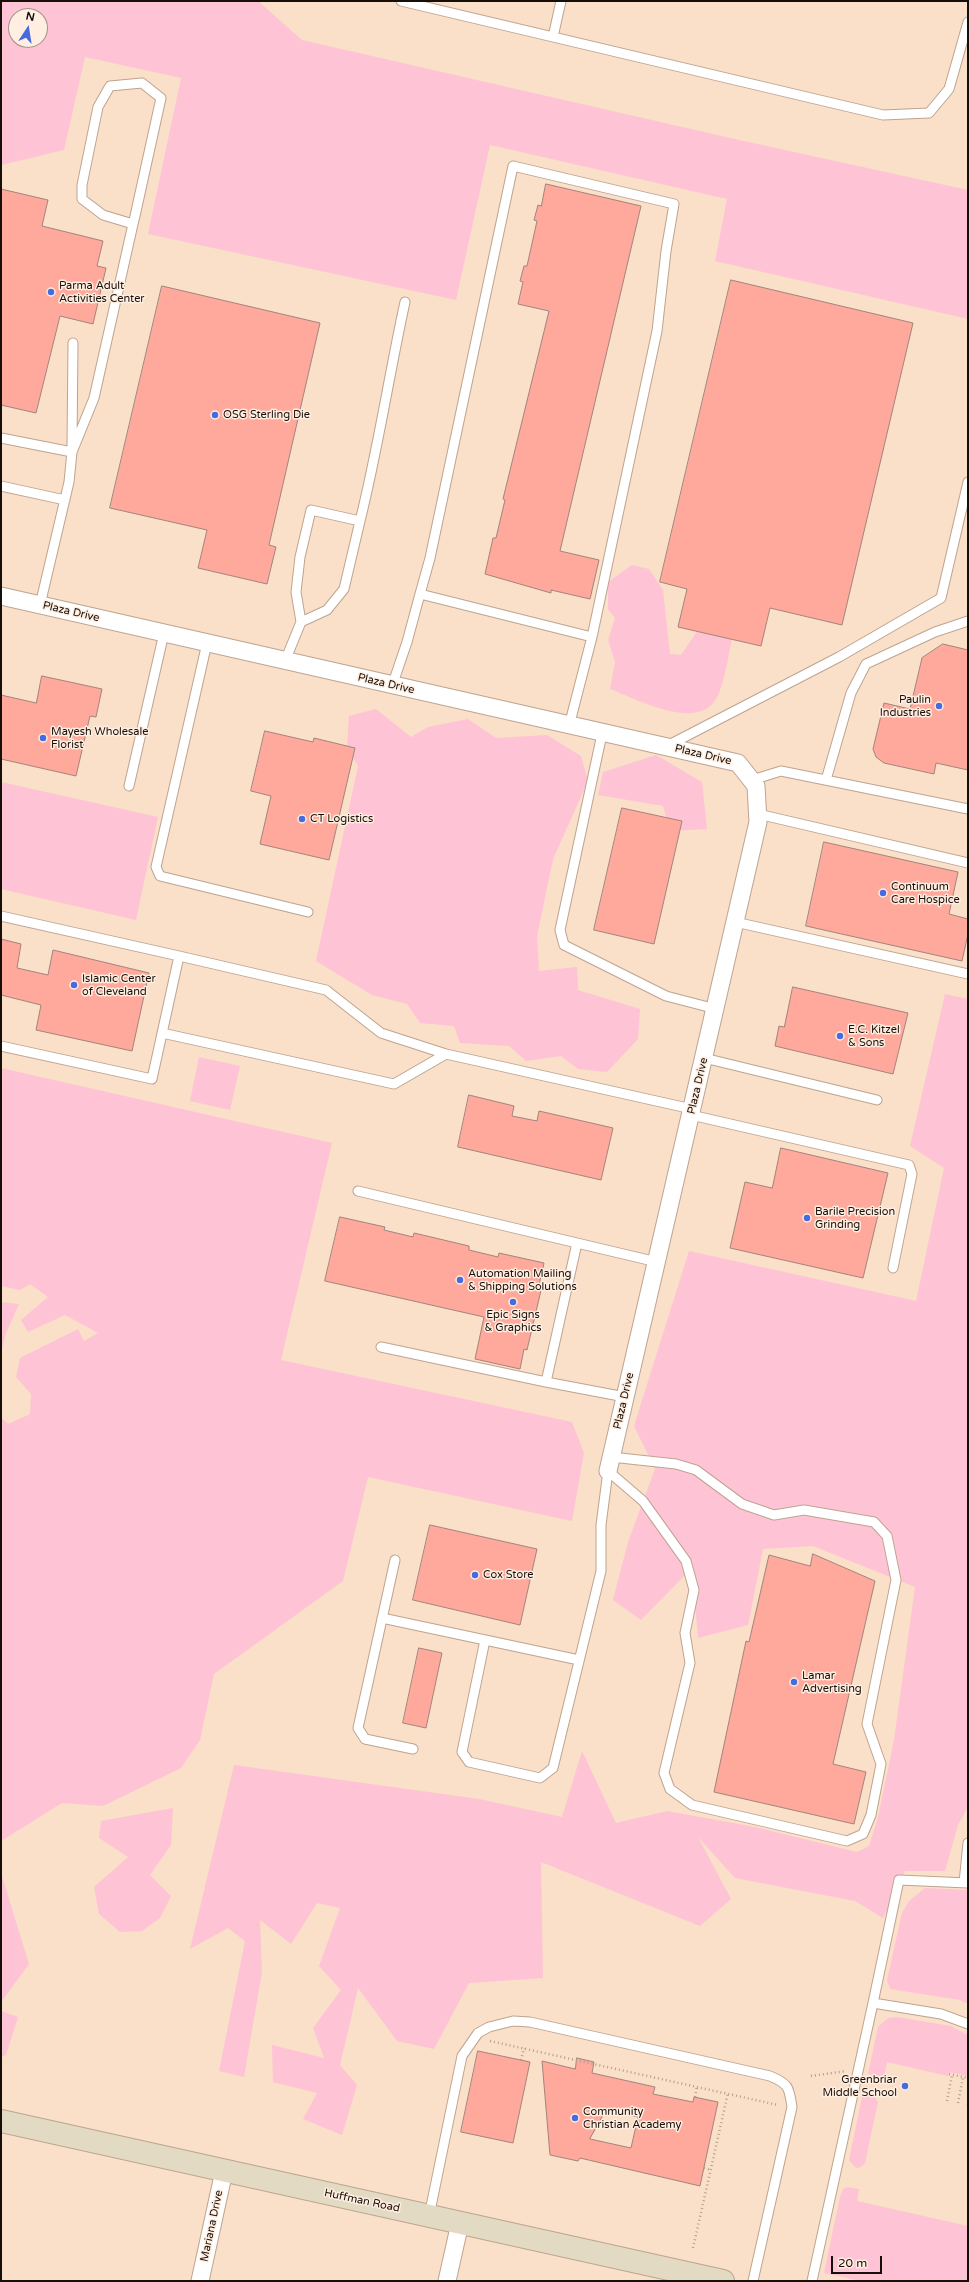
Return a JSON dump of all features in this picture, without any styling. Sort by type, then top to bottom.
[{"type":"street","name":"Plaza Drive","points":[[1,596],[602,734],[738,763],[752,780],[756,786],[758,814],[716,1009],[609,1464]]},
{"type":"street","name":"Huffman Road","points":[[1,2121],[460,2223],[689,2277],[723,2281]]},
{"type":"street","name":"Mariana Drive","points":[[200,2281],[224,2171]]},
{"type":"street","points":[[447,2281],[460,2223]]},
{"type":"lane","points":[[400,1],[883,115],[928,113],[949,88],[968,22]]},
{"type":"lane","points":[[553,37],[561,1]]},
{"type":"lane","points":[[72,452],[94,398],[133,224],[161,98],[142,83],[110,86],[98,107],[82,185],[82,199],[103,215],[133,224]]},
{"type":"lane","points":[[392,686],[407,642],[430,558],[513,166],[674,204],[666,251],[657,331],[592,637],[569,726]]},
{"type":"lane","points":[[301,622],[327,610],[344,589],[374,464],[390,371],[406,302]]},
{"type":"lane","points":[[40,605],[65,500],[72,452],[73,343]]},
{"type":"lane","points":[[1,438],[72,452]]},
{"type":"lane","points":[[666,747],[839,657],[941,598],[968,482]]},
{"type":"lane","points":[[1,486],[65,500]]},
{"type":"lane","points":[[285,661],[301,622],[296,592],[300,557],[312,510],[360,521]]},
{"type":"lane","points":[[420,594],[592,637]]},
{"type":"lane","points":[[826,780],[851,693],[866,664],[935,632],[968,621]]},
{"type":"lane","points":[[129,786],[164,633]]},
{"type":"lane","points":[[207,643],[156,867],[160,876],[308,912]]},
{"type":"lane","points":[[602,734],[560,930],[564,944],[666,996],[716,1009]]},
{"type":"lane","points":[[752,780],[781,771],[968,809]]},
{"type":"lane","points":[[758,814],[968,862]]},
{"type":"lane","points":[[1,916],[326,990],[381,1033],[446,1054],[909,1165],[912,1174],[893,1268]]},
{"type":"lane","points":[[735,922],[968,974]]},
{"type":"lane","points":[[1,1046],[152,1079],[179,956]]},
{"type":"lane","points":[[162,1033],[394,1084],[446,1054]]},
{"type":"lane","points":[[704,1058],[877,1100]]},
{"type":"lane","points":[[358,1191],[657,1262]]},
{"type":"lane","points":[[546,1382],[577,1243]]},
{"type":"lane","points":[[381,1347],[625,1397]]},
{"type":"lane","points":[[609,1464],[676,1464],[696,1470],[742,1504],[774,1515],[804,1510],[874,1522],[887,1536],[896,1580],[867,1724],[881,1764],[872,1815],[863,1834],[847,1842],[692,1805],[670,1789],[664,1773],[690,1663],[685,1633],[694,1590],[686,1561],[643,1501],[609,1464]]},
{"type":"lane","points":[[485,1640],[462,1752],[469,1762],[540,1778],[552,1768],[601,1571],[601,1525],[609,1464]]},
{"type":"lane","points":[[395,1560],[358,1728],[365,1739],[413,1749]]},
{"type":"lane","points":[[382,1618],[579,1660]]},
{"type":"lane","points":[[812,2281],[899,1880],[966,1883],[968,1843]]},
{"type":"lane","points":[[873,2004],[941,2014],[968,2024]]},
{"type":"lane","points":[[428,2216],[462,2056],[474,2037],[489,2027],[513,2021],[530,2022],[770,2076],[785,2082],[790,2091],[792,2107],[752,2281]]},
{"type":"path","points":[[474,2037],[780,2105]]},
{"type":"path","points":[[522,2060],[524,2048]]},
{"type":"path","points":[[811,2076],[848,2071]]},
{"type":"path","points":[[947,2101],[950,2074],[968,2078]]},
{"type":"path","points":[[958,2103],[963,2077]]},
{"type":"path","points":[[695,2097],[697,2086]]},
{"type":"path","points":[[693,2248],[728,2093]]},
{"type":"path","points":[[704,2168],[711,2170]]},
{"type":"shaded area","points":[[1,1],[258,1],[302,40],[739,140],[968,190],[968,319],[715,261],[727,199],[490,145],[456,300],[148,234],[181,78],[85,57],[64,150],[1,165]]},
{"type":"shaded area","points":[[632,565],[649,569],[663,590],[670,654],[681,655],[700,627],[733,634],[725,675],[717,697],[709,707],[697,712],[683,713],[667,710],[635,700],[610,689],[615,662],[608,640],[615,618],[608,609],[608,582]]},
{"type":"shaded area","points":[[376,709],[411,737],[428,727],[468,719],[496,738],[547,735],[581,756],[588,781],[553,859],[537,936],[539,971],[577,967],[578,990],[640,1009],[638,1039],[607,1072],[578,1069],[561,1056],[526,1061],[509,1046],[460,1043],[454,1026],[420,1023],[407,1004],[372,995],[316,961],[358,766],[347,748],[349,716]]},
{"type":"shaded area","points":[[656,755],[702,782],[707,829],[670,831],[663,806],[598,795],[603,772]]},
{"type":"shaded area","points":[[1,782],[158,817],[136,920],[1,889]]},
{"type":"shaded area","points":[[945,994],[968,999],[968,1807],[958,1825],[945,1871],[905,1871],[883,1918],[855,1901],[735,1878],[698,1837],[731,1899],[700,1926],[541,1862],[543,1978],[469,1983],[434,2049],[397,2041],[358,1988],[340,2065],[357,2085],[342,2135],[303,2119],[317,2093],[273,2082],[272,2045],[324,2058],[313,2028],[341,1990],[319,1966],[340,1908],[317,1903],[291,1944],[260,1920],[262,1972],[244,2077],[219,2071],[245,1941],[228,1928],[190,1949],[234,1765],[479,1799],[562,1817],[582,1751],[616,1823],[667,1811],[755,1827],[857,1852],[869,1846],[878,1817],[894,1740],[915,1587],[813,1546],[763,1549],[748,1625],[698,1638],[692,1568],[641,1620],[613,1600],[628,1542],[655,1469],[634,1426],[689,1251],[916,1301],[944,1168],[910,1146]]},
{"type":"shaded area","points":[[199,1057],[240,1066],[230,1110],[190,1101]]},
{"type":"shaded area","points":[[1,1068],[332,1143],[281,1360],[572,1422],[584,1453],[572,1521],[368,1477],[343,1581],[214,1674],[200,1740],[181,1768],[103,1806],[62,1803],[1,1841],[1,1417],[8,1424],[30,1414],[31,1394],[16,1377],[20,1358],[78,1329],[84,1341],[98,1333],[65,1315],[28,1332],[21,1320],[48,1297],[30,1284],[20,1290],[1,1286]]},
{"type":"shaded area","points":[[1,1302],[19,1304],[6,1333],[1,1353]]},
{"type":"shaded area","points":[[173,1808],[171,1845],[150,1875],[171,1896],[160,1918],[142,1931],[120,1932],[99,1914],[94,1887],[128,1857],[99,1838],[101,1821]]},
{"type":"shaded area","points":[[1,1873],[29,1964],[1,2002]]},
{"type":"shaded area","points":[[925,1888],[968,1890],[968,2004],[960,2000],[890,1989],[887,1980],[902,1913],[909,1901]]},
{"type":"shaded area","points":[[1,2011],[18,2017],[6,2055],[1,2057]]},
{"type":"shaded area","points":[[897,2017],[951,2026],[968,2035],[968,2076],[949,2072],[948,2076],[887,2062],[884,2077],[868,2074],[878,2027],[888,2018]]},
{"type":"shaded area","points":[[866,2094],[875,2097],[878,2102],[865,2163],[861,2167],[856,2168],[849,2160],[862,2097]]},
{"type":"shaded area","points":[[847,2187],[859,2189],[857,2201],[968,2226],[968,2281],[861,2281],[824,2273],[840,2197],[843,2189]]},
{"type":"building","points":[[546,184],[641,206],[560,551],[599,560],[590,599],[551,590],[551,593],[485,574],[493,538],[496,538],[505,500],[503,499],[549,311],[518,304],[523,282],[520,281],[524,266],[527,266],[537,221],[534,220],[538,205],[541,206]]},
{"type":"building","name":"Parma Adult Activities Center","points":[[1,189],[48,200],[42,226],[103,241],[97,266],[106,268],[93,324],[60,316],[36,413],[1,405]]},
{"type":"building","points":[[731,280],[913,323],[842,625],[770,608],[761,646],[678,627],[687,589],[660,582]]},
{"type":"building","name":"OSG Sterling Die","points":[[162,286],[320,323],[269,545],[276,547],[267,584],[198,568],[207,530],[110,508]]},
{"type":"building","name":"Paulin Industries","points":[[943,644],[968,650],[968,770],[936,763],[934,774],[884,763],[876,757],[873,749],[884,703],[910,709],[922,658]]},
{"type":"building","name":"Mayesh Wholesale Florist","points":[[42,676],[102,689],[96,717],[90,716],[76,776],[1,759],[1,695],[36,703]]},
{"type":"building","name":"CT Logistics","points":[[265,731],[313,742],[314,738],[355,748],[329,860],[260,844],[271,796],[251,791]]},
{"type":"building","points":[[622,808],[682,821],[654,944],[594,930]]},
{"type":"building","name":"Continuum Care Hospice","points":[[824,842],[958,872],[949,914],[968,919],[968,934],[962,961],[806,926]]},
{"type":"building","name":"Islamic Center of Cleveland","points":[[1,939],[21,944],[17,968],[48,975],[53,950],[149,973],[132,1051],[36,1030],[41,1005],[1,995]]},
{"type":"building","name":"E.C. Kitzel & Sons","points":[[793,987],[908,1013],[893,1074],[775,1046],[779,1026],[784,1027]]},
{"type":"building","points":[[469,1095],[514,1106],[512,1116],[537,1121],[539,1111],[613,1128],[601,1180],[458,1147]]},
{"type":"building","name":"Barile Precision Grinding","points":[[781,1148],[888,1173],[863,1278],[730,1248],[745,1182],[772,1188]]},
{"type":"building","points":[[340,1217],[385,1227],[384,1230],[413,1237],[414,1233],[469,1246],[469,1250],[498,1257],[499,1253],[544,1263],[539,1285],[542,1286],[527,1350],[524,1349],[520,1369],[475,1359],[484,1317],[325,1281]]},
{"type":"building","name":"Cox Store","points":[[430,1525],[537,1549],[520,1625],[413,1600]]},
{"type":"building","name":"Lamar Advertising","points":[[813,1554],[875,1581],[833,1764],[866,1772],[854,1824],[714,1792],[746,1641],[749,1642],[769,1555],[810,1566]]},
{"type":"building","points":[[419,1648],[442,1653],[426,1728],[403,1723]]},
{"type":"building","points":[[478,2051],[530,2062],[513,2143],[461,2132]]},
{"type":"building","points":[[577,2058],[594,2062],[592,2073],[655,2087],[653,2094],[693,2102],[694,2097],[718,2102],[700,2186],[580,2158],[578,2161],[550,2155],[542,2061],[575,2069]],"holes":[[[607,2109],[638,2117],[631,2148],[590,2139]]]},
{"type":"place","name":"Parma Adult Activities Center","points":[[51,292]]},
{"type":"place","name":"OSG Sterling Die","points":[[215,415]]},
{"type":"place","name":"Paulin Industries","points":[[939,706]]},
{"type":"place","name":"Mayesh Wholesale Florist","points":[[43,738]]},
{"type":"place","name":"CT Logistics","points":[[302,819]]},
{"type":"place","name":"Continuum Care Hospice","points":[[883,893]]},
{"type":"place","name":"Islamic Center of Cleveland","points":[[74,985]]},
{"type":"place","name":"E.C. Kitzel & Sons","points":[[840,1036]]},
{"type":"place","name":"Barile Precision Grinding","points":[[807,1218]]},
{"type":"place","name":"Automation Mailing & Shipping Solutions","points":[[460,1280]]},
{"type":"place","name":"Epic Signs & Graphics","points":[[513,1302]]},
{"type":"place","name":"Cox Store","points":[[475,1575]]},
{"type":"place","name":"Lamar Advertising","points":[[794,1682]]},
{"type":"place","name":"Greenbriar Middle School","points":[[905,2086]]},
{"type":"place","name":"Community Christian Academy","points":[[575,2118]]}]
